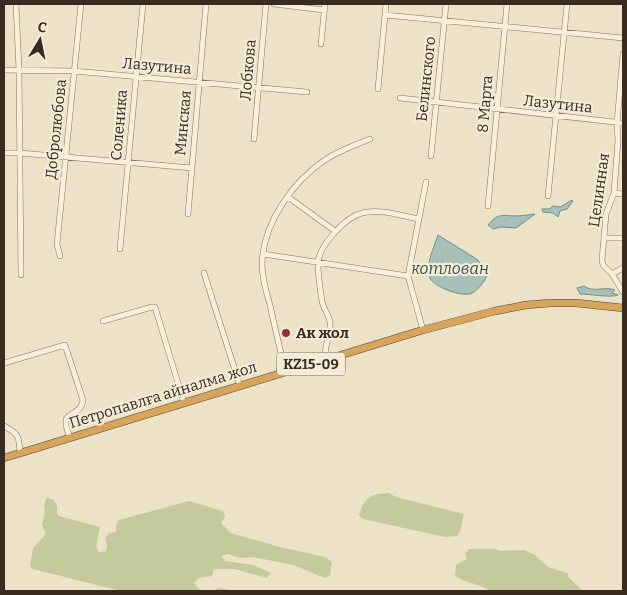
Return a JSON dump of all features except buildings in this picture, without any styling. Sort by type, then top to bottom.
[{"type":"highway","name":"Петропавлға айналма жол","points":[[4,458],[423,330],[488,313],[526,305],[576,303],[623,308]]},
{"type":"street","points":[[16,4],[19,70],[20,276]]},
{"type":"street","name":"Добролюбова","points":[[60,256],[57,244],[81,4]]},
{"type":"street","name":"Соленика","points":[[120,249],[142,4]]},
{"type":"street","name":"Минская","points":[[188,214],[206,4]]},
{"type":"street","name":"Лобкова","points":[[254,139],[266,4]]},
{"type":"street","points":[[274,4],[325,7],[321,44]]},
{"type":"street","points":[[378,89],[386,4]]},
{"type":"street","name":"Белинского","points":[[431,156],[446,4]]},
{"type":"street","name":"8 Марта","points":[[488,206],[507,4]]},
{"type":"street","points":[[548,196],[567,4]]},
{"type":"street","points":[[385,15],[623,38]]},
{"type":"street","name":"Целинная","points":[[623,54],[614,192],[606,214],[602,262],[623,292]]},
{"type":"street","name":"Лазутина","points":[[4,70],[74,71],[307,92]]},
{"type":"street","name":"Лазутина","points":[[400,98],[623,124]]},
{"type":"street","points":[[286,372],[263,273],[264,254],[271,227],[298,183],[326,159],[370,139]]},
{"type":"street","points":[[4,153],[192,168]]},
{"type":"street","points":[[423,330],[408,276],[426,182]]},
{"type":"street","points":[[614,192],[623,194]]},
{"type":"street","points":[[288,197],[335,231]]},
{"type":"street","points":[[327,359],[324,353],[330,334],[330,321],[322,301],[318,263],[322,251],[335,231],[358,215],[366,212],[385,212],[419,219]]},
{"type":"street","points":[[605,238],[623,238]]},
{"type":"street","points":[[264,254],[408,276]]},
{"type":"street","points":[[612,274],[623,268]]},
{"type":"street","points":[[204,273],[240,386]]},
{"type":"street","points":[[103,321],[152,306],[155,307],[184,403]]},
{"type":"street","points":[[4,363],[65,345],[83,400],[79,410],[66,419],[70,438]]},
{"type":"street","points":[[4,426],[19,436],[20,453]]},
{"type":"green space","points":[[389,493],[396,497],[464,514],[460,531],[457,536],[445,537],[363,519],[359,515],[366,500],[377,494]]},
{"type":"green space","points":[[48,498],[54,500],[59,516],[100,527],[96,547],[99,552],[106,551],[105,538],[109,533],[116,532],[116,525],[119,520],[189,501],[223,511],[225,517],[221,523],[231,533],[325,557],[332,562],[330,575],[325,578],[293,565],[253,557],[240,558],[228,554],[221,556],[225,561],[253,565],[271,573],[267,578],[235,569],[214,569],[212,576],[199,578],[194,583],[204,591],[121,591],[33,569],[30,566],[33,548],[46,534],[42,525],[45,512],[44,506]]},
{"type":"green space","points":[[469,549],[524,550],[535,555],[548,567],[567,573],[569,578],[583,591],[490,591],[455,576],[456,565],[467,559],[465,554]]},
{"type":"green space","points":[[218,588],[240,591],[212,591]]},
{"type":"water","points":[[572,200],[567,209],[560,211],[558,217],[553,213],[543,212],[542,209],[549,209],[553,206],[560,207]]},
{"type":"water","points":[[535,214],[516,228],[501,227],[493,229],[488,225],[500,216]]},
{"type":"water","name":"котлован","points":[[438,235],[486,267],[487,275],[474,292],[462,294],[449,291],[437,285],[430,278],[429,262]]},
{"type":"water","points":[[584,286],[591,289],[615,290],[612,293],[618,295],[580,294],[577,288]]},
{"type":"place","name":"Ак жол","points":[[286,333]]}]
